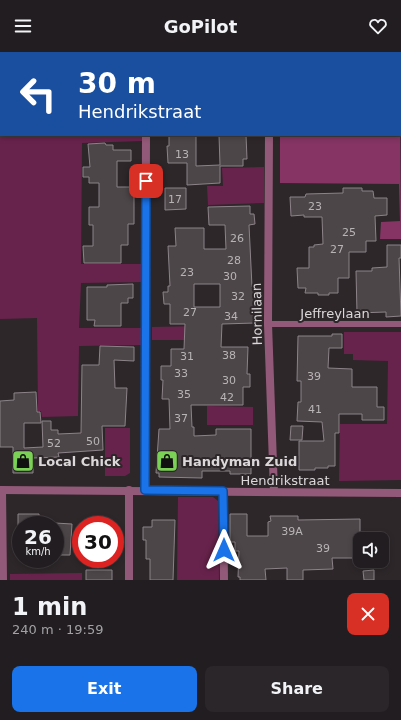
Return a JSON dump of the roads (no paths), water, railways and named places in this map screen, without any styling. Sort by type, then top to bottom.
[{"type":"street","points":[[145,490],[146,136]]},
{"type":"street","name":"Hornilaan","points":[[269,136],[268,324],[274,492]]},
{"type":"street","points":[[1,490],[3,580]]},
{"type":"street","name":"Hendrikstraat","points":[[1,490],[401,493]]},
{"type":"street","points":[[129,490],[130,580]]},
{"type":"street","points":[[223,491],[224,580]]},
{"type":"lane","name":"Jeffreylaan","points":[[268,324],[401,324]]},
{"type":"place","name":"Local Chick","points":[[23,461]]},
{"type":"place","name":"Handyman Zuid","points":[[167,461]]}]
